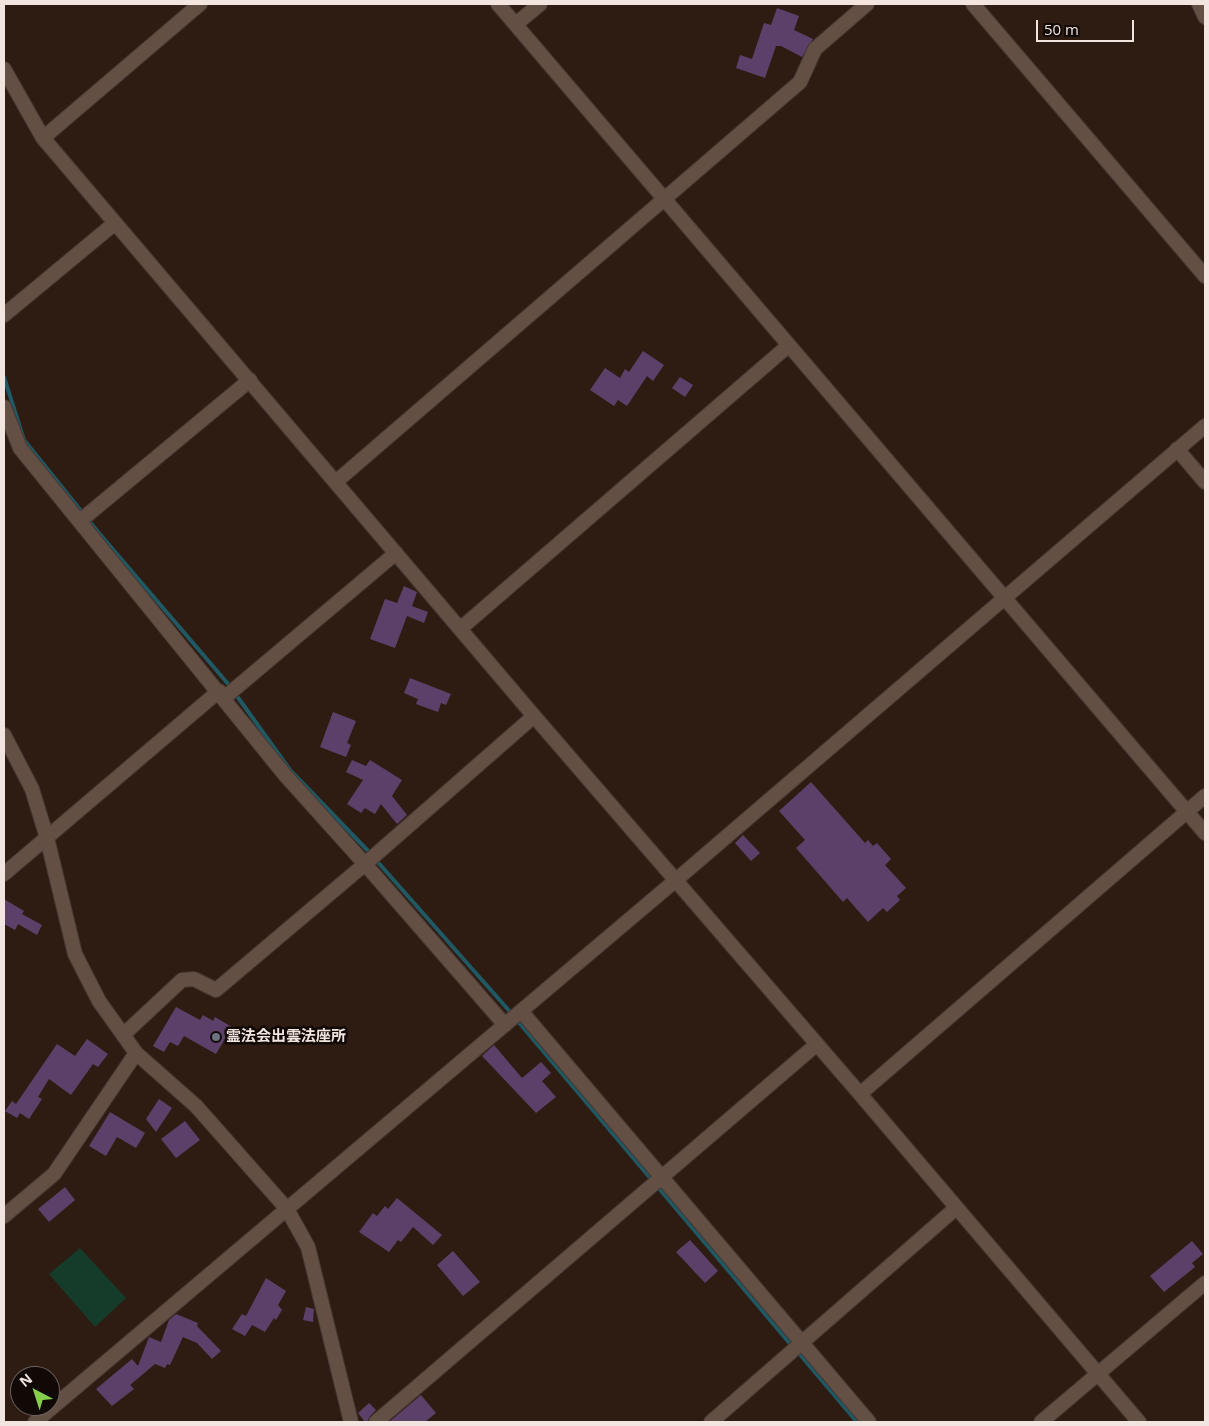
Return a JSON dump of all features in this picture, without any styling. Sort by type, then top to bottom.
[{"type":"street","points":[[43,138],[200,4]]},
{"type":"street","points":[[498,4],[666,198],[789,345],[1205,832]]},
{"type":"street","points":[[516,24],[540,4]]},
{"type":"street","points":[[334,479],[338,480],[800,82],[815,49],[867,4]]},
{"type":"street","points":[[973,4],[1205,276]]},
{"type":"street","points":[[1199,4],[1205,16]]},
{"type":"street","points":[[4,69],[43,138],[534,716],[860,1094],[1139,1422]]},
{"type":"street","points":[[4,315],[116,223]]},
{"type":"street","points":[[460,629],[789,345]]},
{"type":"street","points":[[80,521],[250,380]]},
{"type":"street","points":[[4,407],[20,448],[285,775],[505,1025]]},
{"type":"street","points":[[36,1422],[676,880],[1205,426]]},
{"type":"street","points":[[1177,449],[1205,482]]},
{"type":"street","points":[[4,874],[221,694],[396,553]]},
{"type":"street","points":[[123,1035],[182,980],[194,979],[216,990],[365,864],[534,716]]},
{"type":"street","points":[[4,735],[32,789],[47,838],[75,954],[99,1001],[136,1053],[196,1106],[287,1209],[308,1247],[351,1422]]},
{"type":"street","points":[[860,1094],[1205,796]]},
{"type":"street","points":[[521,1011],[869,1422]]},
{"type":"street","points":[[376,1422],[817,1044]]},
{"type":"street","points":[[4,1216],[54,1174],[136,1053]]},
{"type":"street","points":[[711,1422],[956,1208]]},
{"type":"street","points":[[1041,1422],[1099,1375],[1205,1283]]},
{"type":"green space","points":[[80,1248],[126,1298],[95,1327],[49,1274]]},
{"type":"building","points":[[777,8],[799,16],[794,30],[813,39],[802,57],[781,46],[776,46],[765,78],[736,68],[740,55],[752,59],[764,23],[771,25]]},
{"type":"building","points":[[643,351],[664,365],[653,381],[647,376],[627,406],[618,400],[614,406],[590,390],[605,368],[620,378],[625,369],[629,372]]},
{"type":"building","points":[[680,377],[693,385],[685,397],[672,388]]},
{"type":"building","points":[[404,586],[417,592],[412,606],[428,612],[424,623],[407,616],[395,648],[370,639],[385,599],[397,603]]},
{"type":"building","points":[[410,678],[451,694],[446,705],[441,703],[438,712],[416,704],[418,699],[404,693]]},
{"type":"building","points":[[333,712],[356,721],[347,743],[351,745],[346,757],[320,747]]},
{"type":"building","points":[[352,760],[366,766],[370,760],[402,780],[392,796],[407,815],[397,824],[381,804],[375,814],[365,808],[361,813],[347,804],[363,780],[346,772]]},
{"type":"building","points":[[811,782],[865,843],[868,840],[873,846],[877,843],[891,859],[885,865],[906,888],[897,896],[900,900],[887,912],[883,908],[868,922],[847,898],[843,902],[796,848],[805,840],[779,811]]},
{"type":"building","points":[[743,835],[760,853],[751,861],[735,843]]},
{"type":"building","points":[[4,899],[24,911],[22,914],[42,925],[37,935],[18,924],[15,930],[4,924]]},
{"type":"building","points":[[176,1007],[200,1020],[203,1015],[213,1021],[215,1017],[232,1027],[216,1054],[184,1036],[178,1046],[170,1042],[164,1052],[153,1046]]},
{"type":"building","points":[[87,1039],[108,1054],[98,1067],[93,1064],[71,1095],[49,1079],[38,1097],[42,1099],[29,1119],[20,1113],[17,1118],[5,1111],[12,1101],[16,1104],[57,1044],[75,1056]]},
{"type":"building","points":[[494,1045],[522,1078],[541,1062],[551,1073],[542,1081],[556,1097],[536,1113],[482,1056]]},
{"type":"building","points":[[159,1099],[172,1108],[156,1132],[146,1119]]},
{"type":"building","points":[[110,1112],[145,1133],[136,1148],[117,1137],[106,1156],[89,1146]]},
{"type":"building","points":[[185,1121],[200,1140],[176,1158],[161,1139]]},
{"type":"building","points":[[65,1187],[75,1200],[49,1222],[38,1209]]},
{"type":"building","points":[[397,1198],[442,1235],[433,1245],[413,1227],[401,1242],[398,1240],[389,1252],[359,1232],[373,1213],[377,1216],[385,1206],[388,1209]]},
{"type":"building","points":[[690,1240],[718,1271],[705,1283],[676,1252]]},
{"type":"building","points":[[1192,1241],[1203,1254],[1192,1263],[1195,1267],[1164,1292],[1150,1276]]},
{"type":"building","points":[[453,1251],[480,1282],[463,1296],[437,1265]]},
{"type":"building","points":[[266,1278],[286,1291],[278,1305],[282,1310],[265,1332],[252,1325],[245,1336],[232,1329],[242,1314],[246,1316]]},
{"type":"building","points":[[306,1307],[314,1309],[313,1322],[303,1320]]},
{"type":"building","points":[[176,1314],[198,1323],[197,1326],[221,1351],[212,1359],[197,1343],[183,1337],[170,1365],[167,1364],[165,1368],[155,1364],[130,1385],[134,1389],[112,1406],[96,1389],[132,1359],[138,1366],[149,1337],[161,1342],[169,1320]]},
{"type":"building","points":[[421,1395],[436,1413],[425,1422],[389,1422]]},
{"type":"building","points":[[369,1403],[376,1410],[365,1422],[358,1413]]},
{"type":"waterway","points":[[4,377],[24,440],[98,532],[229,685],[290,770],[371,854]]},
{"type":"waterway","points":[[376,860],[512,1014]]},
{"type":"waterway","points":[[516,1019],[792,1346]]},
{"type":"waterway","points":[[797,1351],[857,1422]]},
{"type":"place","name":"霊法会出雲法座所","points":[[216,1037]]}]
